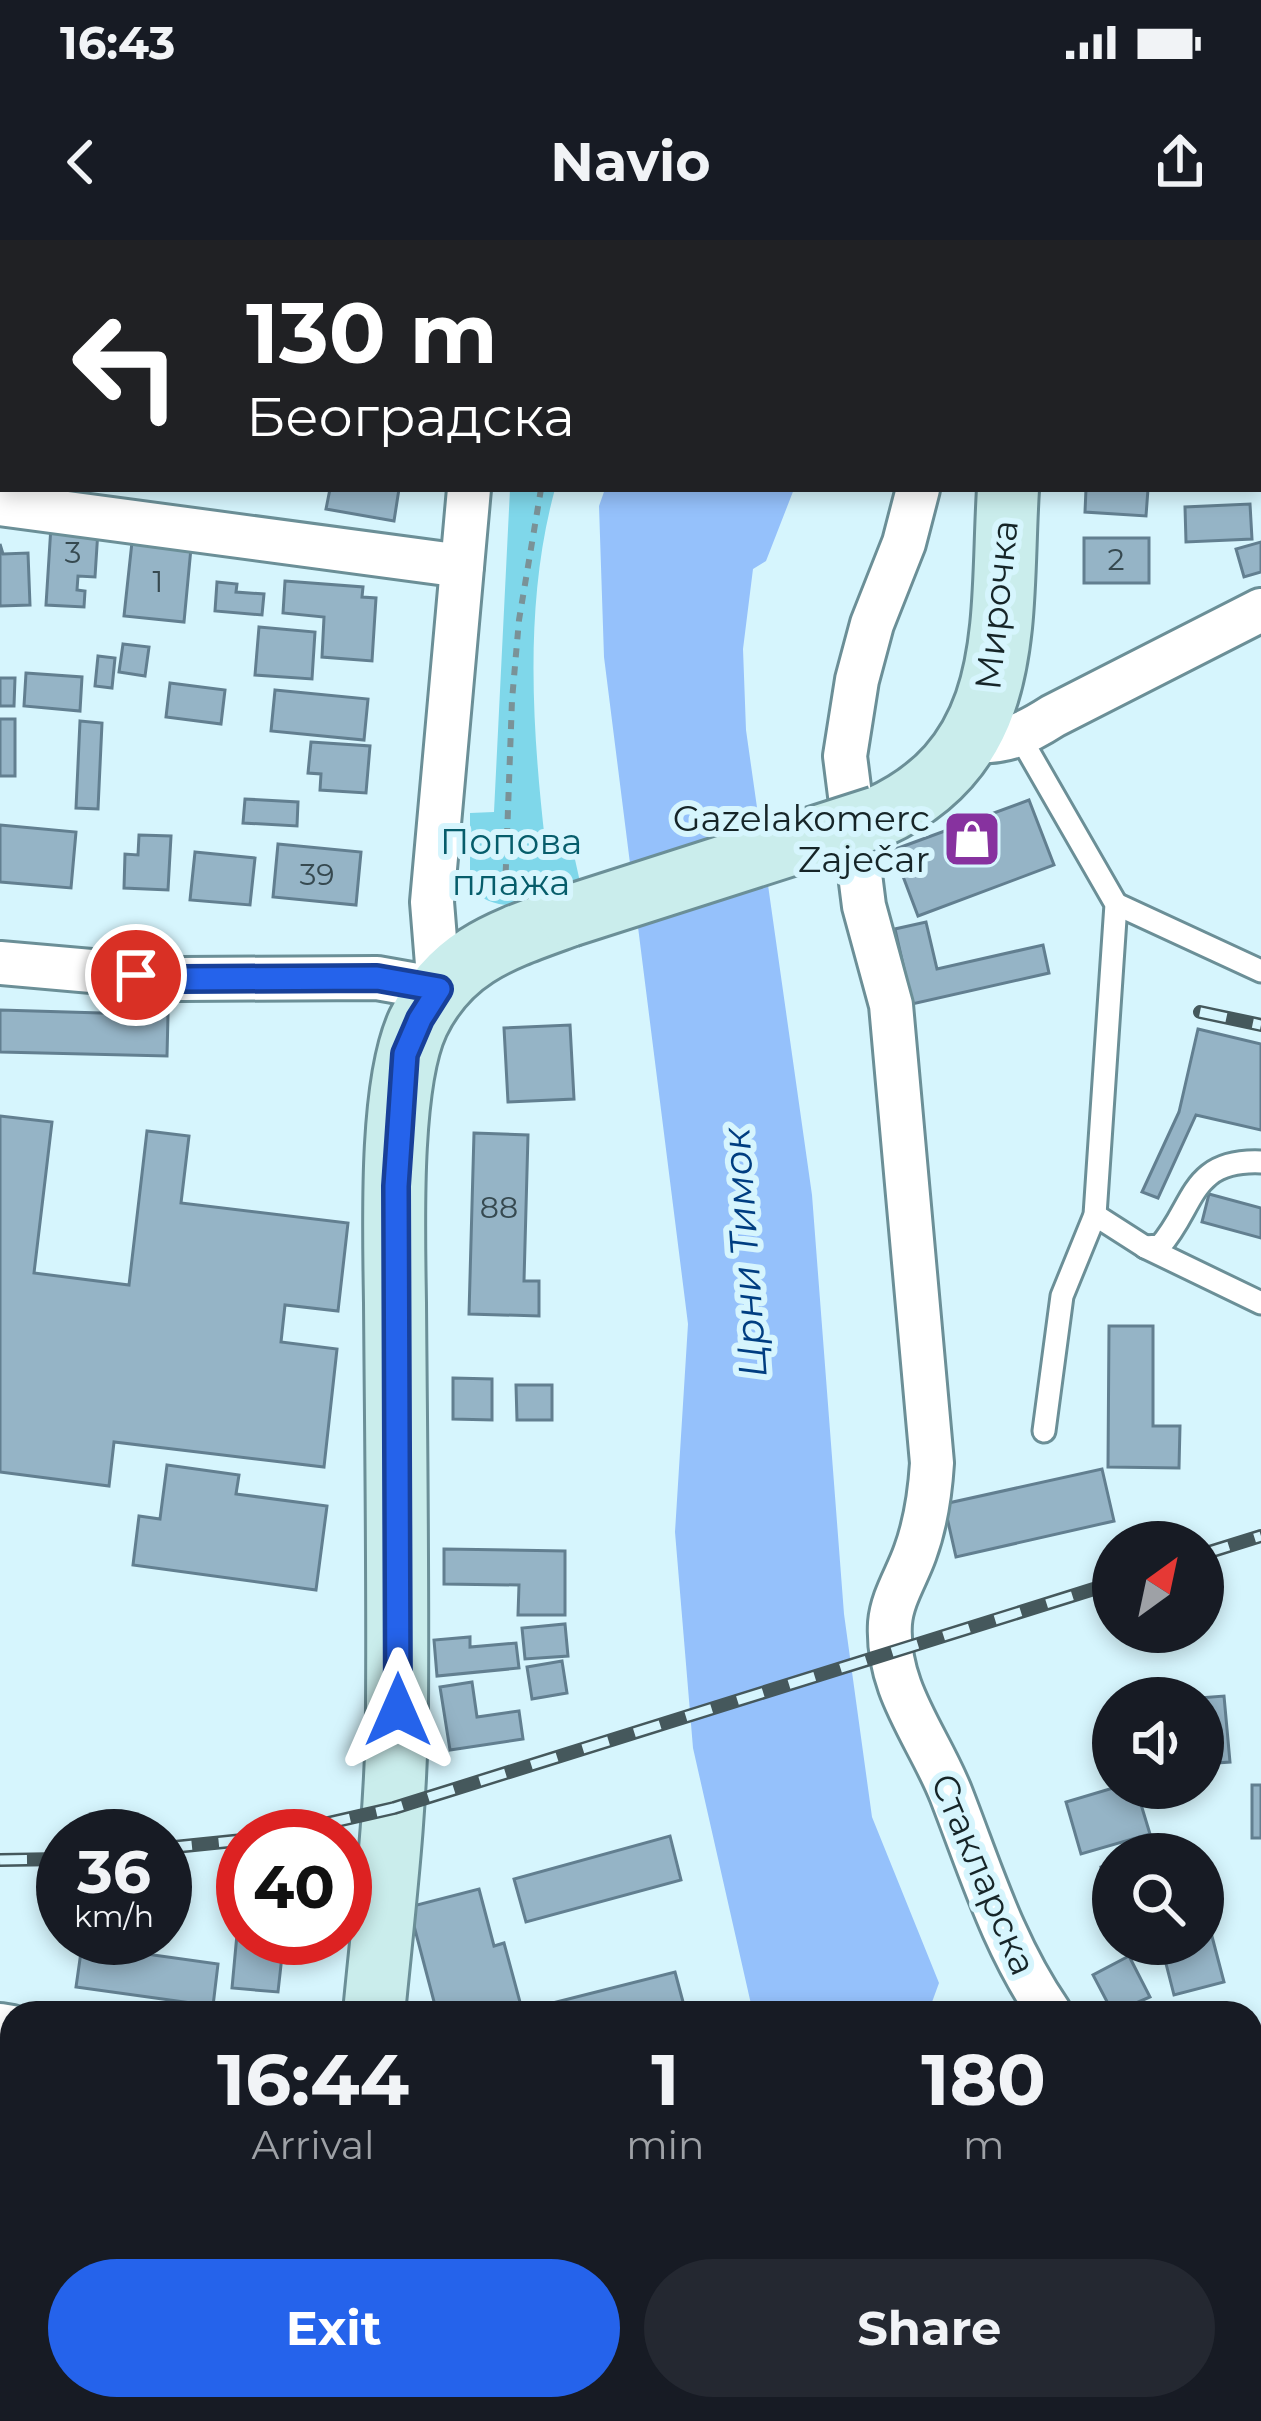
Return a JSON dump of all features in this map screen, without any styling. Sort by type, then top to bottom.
[{"type":"street","points":[[0,963],[182,979],[377,978],[439,989],[432,902],[469,492]]},
{"type":"street","name":"Стакларска","points":[[918,492],[872,624],[845,756],[864,906],[891,1005],[932,1463],[929,1509],[890,1619],[891,1658],[901,1697],[950,1792],[994,1914],[1042,2001]]},
{"type":"street","name":"Мирочка","points":[[375,2001],[394,1808],[398,1710],[396,1186],[405,1054],[439,989],[477,952],[569,916],[878,817],[920,796],[995,739],[983,712],[999,638],[1009,492]]},
{"type":"street","points":[[0,504],[462,566]]},
{"type":"street","points":[[995,739],[1053,716],[1261,610]]},
{"type":"lane","points":[[995,739],[1116,904],[1261,970]]},
{"type":"lane","points":[[1044,1431],[1062,1297],[1095,1215],[1116,904]]},
{"type":"lane","points":[[1144,1247],[1160,1246],[1204,1177],[1247,1161],[1261,1162]]},
{"type":"lane","points":[[1095,1215],[1144,1247],[1261,1303]]},
{"type":"path","points":[[503,940],[512,700],[519,620],[540,492]]},
{"type":"green space","name":"Попова плажа","points":[[510,492],[554,492],[535,620],[537,753],[545,841],[570,837],[582,891],[523,905],[481,897],[470,887],[470,813],[494,812]]},
{"type":"water","name":"Црни Тимок","points":[[604,492],[793,492],[766,561],[753,569],[743,649],[746,730],[812,1195],[844,1614],[872,1817],[939,1983],[932,2001],[750,2001],[693,1748],[675,1532],[688,1324],[604,657],[599,506]]},
{"type":"building","points":[[329,492],[399,492],[394,521],[326,509]]},
{"type":"building","points":[[1086,492],[1148,492],[1146,516],[1085,512]]},
{"type":"building","points":[[1250,504],[1252,539],[1186,542],[1185,507]]},
{"type":"building","points":[[51,526],[98,530],[95,577],[78,576],[77,590],[85,591],[84,607],[46,605]]},
{"type":"building","points":[[1084,538],[1149,538],[1149,583],[1084,583]]},
{"type":"building","points":[[132,542],[191,548],[184,622],[124,616]]},
{"type":"building","points":[[1261,542],[1261,572],[1244,577],[1236,549]]},
{"type":"building","points":[[0,544],[3,554],[28,553],[30,605],[0,606]]},
{"type":"building","points":[[285,581],[363,587],[362,597],[376,598],[372,661],[322,657],[324,617],[283,613]]},
{"type":"building","points":[[217,582],[237,584],[236,592],[264,594],[262,615],[215,611]]},
{"type":"building","points":[[259,627],[315,632],[312,679],[255,675]]},
{"type":"building","points":[[123,644],[149,647],[145,676],[119,672]]},
{"type":"building","points":[[98,656],[115,658],[112,688],[95,686]]},
{"type":"building","points":[[26,673],[82,677],[80,711],[24,706]]},
{"type":"building","points":[[0,678],[15,678],[14,706],[0,706]]},
{"type":"building","points":[[170,683],[225,690],[221,724],[166,717]]},
{"type":"building","points":[[275,690],[368,699],[364,740],[271,731]]},
{"type":"building","points":[[0,719],[15,719],[15,776],[0,776]]},
{"type":"building","points":[[80,721],[102,723],[98,809],[76,808]]},
{"type":"building","points":[[311,742],[370,746],[366,793],[320,790],[321,774],[308,773]]},
{"type":"building","points":[[245,799],[298,802],[297,826],[243,823]]},
{"type":"building","points":[[1029,800],[1054,865],[918,916],[893,850]]},
{"type":"building","points":[[0,825],[76,832],[71,888],[0,882]]},
{"type":"building","points":[[139,835],[171,836],[168,890],[124,888],[125,854],[138,855]]},
{"type":"building","points":[[278,844],[361,852],[356,905],[273,897]]},
{"type":"building","points":[[195,852],[255,858],[250,905],[190,900]]},
{"type":"building","points":[[926,922],[937,969],[1043,945],[1049,973],[912,1004],[895,929]]},
{"type":"building","points":[[0,1010],[168,1015],[167,1056],[0,1052]]},
{"type":"building","points":[[570,1025],[574,1099],[508,1102],[504,1028]]},
{"type":"building","points":[[1198,1029],[1261,1044],[1261,1130],[1196,1115],[1158,1198],[1142,1192],[1179,1112]]},
{"type":"building","points":[[0,1116],[52,1122],[34,1273],[129,1285],[147,1131],[189,1136],[181,1203],[348,1223],[338,1311],[285,1305],[281,1342],[337,1349],[324,1467],[114,1442],[109,1486],[0,1472]]},
{"type":"building","points":[[474,1133],[528,1135],[524,1281],[539,1281],[539,1316],[469,1314]]},
{"type":"building","points":[[1209,1194],[1261,1208],[1261,1238],[1202,1222]]},
{"type":"building","points":[[1109,1326],[1153,1326],[1153,1426],[1180,1426],[1179,1468],[1108,1467]]},
{"type":"building","points":[[453,1378],[492,1379],[492,1420],[453,1419]]},
{"type":"building","points":[[516,1385],[552,1385],[552,1420],[517,1420]]},
{"type":"building","points":[[167,1465],[239,1475],[236,1494],[327,1506],[316,1590],[133,1565],[139,1516],[160,1519]]},
{"type":"building","points":[[1102,1469],[1114,1521],[1092,1521],[1092,1526],[956,1557],[944,1504]]},
{"type":"building","points":[[444,1549],[565,1551],[565,1615],[518,1615],[519,1585],[444,1584]]},
{"type":"building","points":[[565,1624],[568,1656],[525,1659],[522,1628]]},
{"type":"building","points":[[470,1637],[470,1647],[516,1643],[519,1668],[437,1676],[434,1640]]},
{"type":"building","points":[[562,1661],[567,1693],[532,1699],[527,1667]]},
{"type":"building","points":[[472,1682],[477,1717],[519,1711],[523,1739],[450,1750],[440,1687]]},
{"type":"building","points":[[1224,1696],[1230,1762],[1224,1762]]},
{"type":"building","points":[[1252,1785],[1261,1785],[1261,1838],[1252,1838]]},
{"type":"building","points":[[1092,1794],[1092,1809],[1142,1809],[1150,1833],[1092,1833],[1092,1851],[1081,1854],[1066,1802]]},
{"type":"building","points":[[670,1836],[681,1880],[526,1922],[514,1879]]},
{"type":"building","points":[[479,1889],[494,1946],[504,1943],[520,2001],[434,2001],[409,1907]]},
{"type":"building","points":[[192,1960],[218,1965],[214,2001],[177,2001],[76,1987],[79,1965],[192,1965]]},
{"type":"building","points":[[234,1965],[281,1965],[278,1992],[232,1988]]},
{"type":"building","points":[[1112,1965],[1134,1965],[1150,1997],[1107,2001],[1093,1975]]},
{"type":"building","points":[[1166,1965],[1220,1965],[1224,1982],[1174,1995]]},
{"type":"building","points":[[675,1972],[683,2001],[560,2001]]},
{"type":"railway","points":[[1200,1012],[1261,1025]]},
{"type":"railway","points":[[1224,1547],[1261,1536]]},
{"type":"railway","points":[[372,1813],[1092,1590]]},
{"type":"railway","points":[[192,1845],[216,1843]]},
{"type":"railway","points":[[0,1860],[36,1859]]},
{"type":"place","name":"Gazelakomerc Zaječar","points":[[972,839]]},
{"type":"route","points":[[136,975],[377,978],[439,989],[405,1054],[396,1186],[398,1710]]}]
